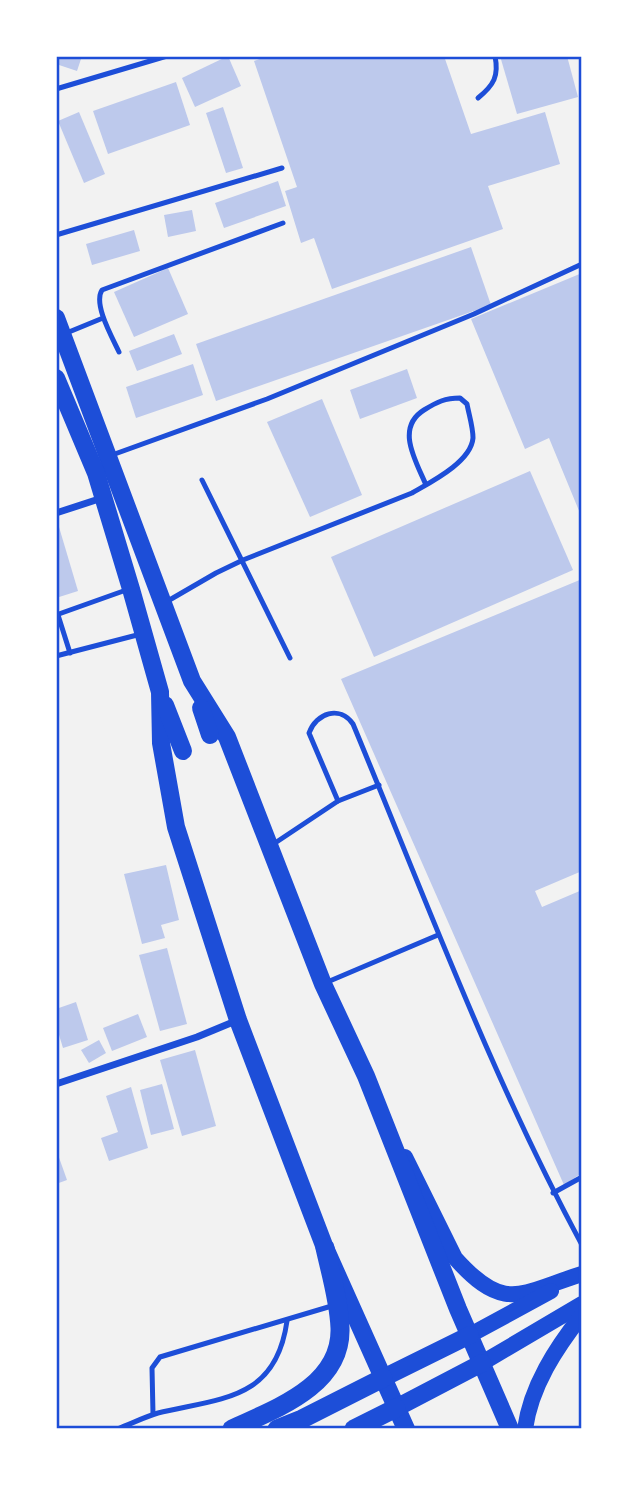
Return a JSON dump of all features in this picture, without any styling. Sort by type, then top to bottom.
[{"type":"highway","points":[[58,325],[165,603],[210,735]]},
{"type":"highway","points":[[56,377],[96,473],[160,692],[183,751]]},
{"type":"highway","points":[[192,681],[227,737],[323,984],[366,1076],[510,1429]]},
{"type":"highway","points":[[160,692],[161,743],[176,827],[238,1020],[325,1248],[406,1429]]},
{"type":"highway","points":[[232,1429],[295,1397],[324,1376],[334,1360],[339,1343],[338,1304],[325,1248]]},
{"type":"highway","points":[[277,1429],[470,1335]]},
{"type":"highway","points":[[354,1429],[482,1363]]},
{"type":"main road","points":[[366,1076],[455,1258],[467,1271],[489,1289],[512,1295],[582,1274]]},
{"type":"main road","points":[[470,1335],[582,1274]]},
{"type":"main road","points":[[482,1363],[582,1304]]},
{"type":"main road","points":[[524,1429],[532,1399],[544,1373],[560,1343],[582,1315]]},
{"type":"street","points":[[56,513],[103,497]]},
{"type":"street","points":[[56,1084],[197,1037],[238,1020]]},
{"type":"lane","points":[[56,89],[167,56]]},
{"type":"lane","points":[[478,98],[495,80],[495,56]]},
{"type":"lane","points":[[56,235],[282,168]]},
{"type":"lane","points":[[119,352],[103,318],[99,295],[105,288],[284,223]]},
{"type":"lane","points":[[109,456],[267,398],[474,314],[582,264]]},
{"type":"lane","points":[[58,325],[103,318]]},
{"type":"lane","points":[[165,603],[243,560],[412,493],[426,485],[455,465],[466,454],[473,441],[467,404],[460,398],[444,398],[419,413],[410,425],[408,438],[426,485]]},
{"type":"lane","points":[[202,480],[290,659]]},
{"type":"lane","points":[[70,653],[57,615],[131,589]]},
{"type":"lane","points":[[56,656],[142,633]]},
{"type":"lane","points":[[338,801],[309,733],[318,719],[332,712],[342,713],[351,720],[438,935],[554,1193],[582,1245]]},
{"type":"lane","points":[[268,847],[338,801],[379,785]]},
{"type":"lane","points":[[323,984],[438,935]]},
{"type":"lane","points":[[554,1193],[582,1177]]},
{"type":"lane","points":[[153,1414],[152,1368],[160,1357],[338,1304]]},
{"type":"lane","points":[[117,1429],[153,1414],[240,1394],[261,1379],[276,1359],[284,1343],[287,1321]]},
{"type":"building","points":[[56,56],[82,56],[77,71],[56,64]]},
{"type":"building","points":[[228,56],[241,86],[195,107],[182,78]]},
{"type":"building","points":[[268,56],[444,56],[471,134],[545,112],[560,164],[488,186],[503,229],[332,289],[314,238],[301,243],[285,191],[297,187],[254,61]]},
{"type":"building","points":[[500,56],[567,56],[578,97],[517,114]]},
{"type":"building","points":[[176,82],[190,125],[108,154],[93,111]]},
{"type":"building","points":[[223,107],[243,168],[226,173],[206,113]]},
{"type":"building","points":[[79,112],[105,174],[84,183],[58,121]]},
{"type":"building","points":[[278,181],[286,206],[224,228],[215,203]]},
{"type":"building","points":[[192,210],[196,231],[168,237],[164,215]]},
{"type":"building","points":[[134,230],[140,251],[92,265],[86,244]]},
{"type":"building","points":[[471,247],[491,305],[216,401],[196,344]]},
{"type":"building","points":[[168,268],[188,314],[134,337],[114,292]]},
{"type":"building","points":[[582,273],[582,518],[549,438],[525,449],[471,319]]},
{"type":"building","points":[[174,334],[182,354],[137,371],[129,351]]},
{"type":"building","points":[[193,364],[203,395],[136,418],[126,387]]},
{"type":"building","points":[[407,369],[417,398],[360,419],[350,390]]},
{"type":"building","points":[[322,399],[362,495],[310,517],[267,422]]},
{"type":"building","points":[[530,471],[573,570],[374,657],[331,557]]},
{"type":"building","points":[[59,527],[78,591],[56,598],[56,528]]},
{"type":"building","points":[[582,579],[582,871],[535,891],[542,907],[582,890],[582,1173],[564,1185],[341,679]]},
{"type":"building","points":[[166,865],[179,920],[161,925],[165,938],[142,944],[124,874]]},
{"type":"building","points":[[167,948],[187,1024],[160,1031],[139,955]]},
{"type":"building","points":[[76,1002],[88,1040],[63,1048],[56,1025],[56,1009]]},
{"type":"building","points":[[138,1014],[147,1037],[112,1051],[103,1028]]},
{"type":"building","points":[[99,1040],[106,1053],[89,1063],[81,1050]]},
{"type":"building","points":[[195,1050],[216,1126],[182,1136],[160,1060]]},
{"type":"building","points":[[162,1084],[174,1129],[151,1135],[140,1090]]},
{"type":"building","points":[[131,1087],[148,1148],[109,1161],[101,1138],[118,1132],[106,1096]]},
{"type":"building","points":[[56,1149],[67,1180],[56,1184]]}]
